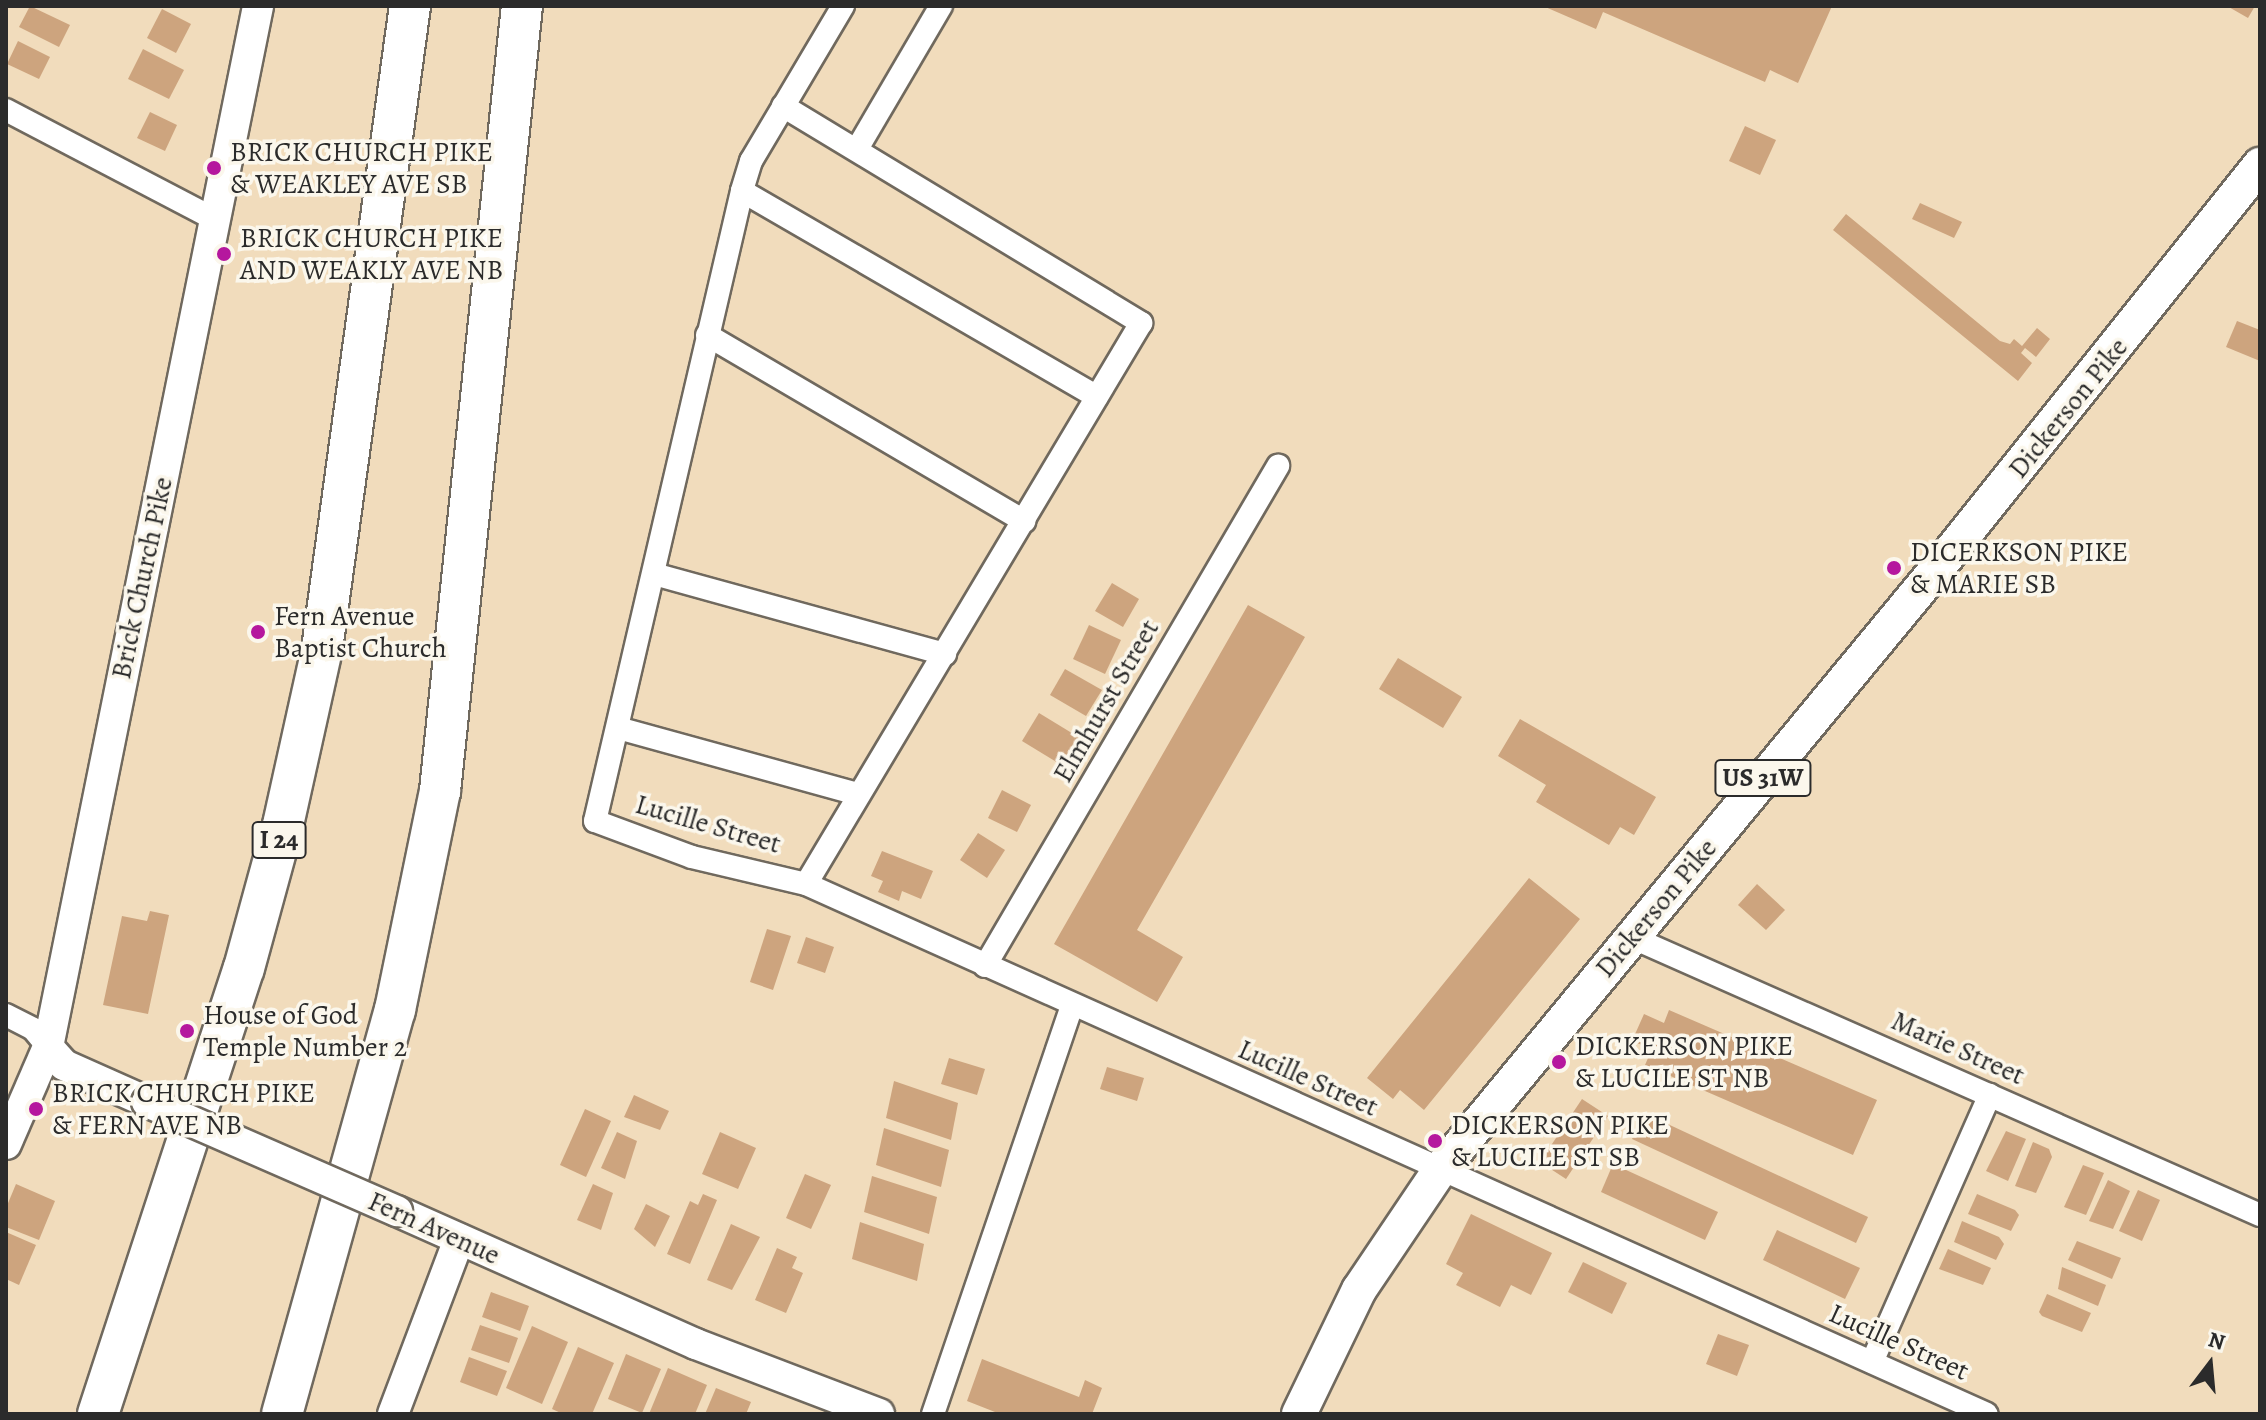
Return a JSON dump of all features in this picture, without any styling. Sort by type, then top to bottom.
[{"type":"highway","name":"I 24","points":[[98,1414],[244,968],[283,825],[322,649],[410,6]]},
{"type":"highway","points":[[282,1414],[298,1344],[395,1010],[440,791],[522,6]]},
{"type":"highway","points":[[271,1414],[298,1344]]},
{"type":"main road","name":"Dickerson Pike","points":[[1299,1414],[1359,1290],[1440,1170],[2196,250],[2260,165]]},
{"type":"street","name":"Brick Church Pike","points":[[6,1144],[48,1047],[258,6]]},
{"type":"street","points":[[843,6],[751,161],[707,335],[618,728],[858,794]]},
{"type":"street","points":[[857,149],[941,6]]},
{"type":"street","points":[[783,106],[1141,323],[806,884]]},
{"type":"street","points":[[6,110],[216,220]]},
{"type":"street","points":[[742,191],[1097,397]]},
{"type":"street","points":[[707,335],[1024,521]]},
{"type":"street","name":"Elmhurst Street","points":[[985,966],[1278,466]]},
{"type":"street","points":[[654,574],[945,654]]},
{"type":"street","name":"Lucille Street","points":[[618,728],[595,821],[692,857],[806,884],[1987,1414]]},
{"type":"street","name":"Marie Street","points":[[1631,937],[2260,1215]]},
{"type":"street","points":[[933,1414],[1072,1005]]},
{"type":"street","name":"Fern Avenue","points":[[6,1015],[33,1029],[64,1065],[696,1344],[879,1414]]},
{"type":"street","points":[[1872,1362],[1990,1095]]},
{"type":"street","points":[[393,1414],[459,1239]]},
{"type":"building","points":[[30,6],[70,25],[59,47],[19,27]]},
{"type":"building","points":[[1543,6],[1832,6],[1798,83],[1770,70],[1765,82],[1603,12],[1596,29]]},
{"type":"building","points":[[2227,6],[2255,6],[2248,18]]},
{"type":"building","points":[[162,9],[191,24],[176,53],[147,38]]},
{"type":"building","points":[[18,41],[50,57],[39,79],[7,64]]},
{"type":"building","points":[[143,49],[184,70],[169,99],[128,79]]},
{"type":"building","points":[[150,112],[177,125],[165,151],[137,138]]},
{"type":"building","points":[[1745,126],[1776,140],[1760,175],[1729,161]]},
{"type":"building","points":[[1920,203],[1962,222],[1954,238],[1912,219]]},
{"type":"building","points":[[1846,214],[2000,341],[2010,344],[2014,339],[2022,346],[2037,328],[2050,339],[2036,357],[2025,348],[2021,353],[2032,363],[2018,381],[1833,230]]},
{"type":"building","points":[[2237,321],[2260,330],[2260,361],[2226,347]]},
{"type":"building","points":[[1112,583],[1139,599],[1123,627],[1095,611]]},
{"type":"building","points":[[1248,605],[1305,637],[1137,930],[1183,957],[1157,1002],[1054,944]]},
{"type":"building","points":[[1089,625],[1121,640],[1105,674],[1073,659]]},
{"type":"building","points":[[1398,658],[1462,697],[1443,728],[1379,689]]},
{"type":"building","points":[[1065,669],[1102,690],[1086,716],[1050,695]]},
{"type":"building","points":[[1039,713],[1080,738],[1063,766],[1022,741]]},
{"type":"building","points":[[1520,719],[1656,797],[1634,835],[1620,827],[1609,845],[1536,802],[1546,785],[1498,756]]},
{"type":"building","points":[[1002,790],[1031,805],[1017,832],[988,818]]},
{"type":"building","points":[[978,833],[1005,850],[987,878],[960,860]]},
{"type":"building","points":[[882,851],[933,871],[921,899],[902,891],[899,901],[878,892],[883,881],[871,876]]},
{"type":"building","points":[[1529,878],[1580,919],[1424,1110],[1400,1090],[1393,1099],[1367,1078]]},
{"type":"building","points":[[1757,884],[1785,910],[1766,930],[1738,905]]},
{"type":"building","points":[[150,911],[169,915],[148,1014],[103,1005],[122,916],[147,921]]},
{"type":"building","points":[[767,929],[791,936],[773,990],[750,982]]},
{"type":"building","points":[[806,937],[834,947],[825,973],[797,963]]},
{"type":"building","points":[[1669,1010],[1877,1100],[1853,1155],[1645,1065],[1652,1049],[1632,1041],[1644,1014],[1664,1023]]},
{"type":"building","points":[[949,1058],[985,1069],[977,1095],[941,1084]]},
{"type":"building","points":[[1107,1067],[1144,1078],[1137,1101],[1100,1089]]},
{"type":"building","points":[[894,1081],[958,1103],[951,1140],[886,1118]]},
{"type":"building","points":[[634,1095],[669,1111],[660,1130],[624,1117]]},
{"type":"building","points":[[1582,1099],[1608,1116],[1566,1179],[1540,1162]]},
{"type":"building","points":[[585,1109],[611,1121],[586,1177],[560,1165]]},
{"type":"building","points":[[1644,1113],[1868,1217],[1856,1243],[1632,1139]]},
{"type":"building","points":[[884,1128],[949,1150],[941,1187],[876,1165]]},
{"type":"building","points":[[2006,1131],[2026,1139],[2008,1181],[1986,1171]]},
{"type":"building","points":[[617,1132],[637,1141],[625,1179],[601,1168]]},
{"type":"building","points":[[720,1132],[756,1148],[738,1189],[702,1174]]},
{"type":"building","points":[[2033,1142],[2049,1149],[2052,1157],[2036,1193],[2015,1186]]},
{"type":"building","points":[[1613,1164],[1718,1212],[1705,1240],[1601,1192]]},
{"type":"building","points":[[2083,1165],[2104,1173],[2086,1215],[2064,1207]]},
{"type":"building","points":[[805,1174],[831,1185],[811,1229],[786,1218]]},
{"type":"building","points":[[872,1176],[937,1197],[929,1234],[864,1212]]},
{"type":"building","points":[[2108,1180],[2130,1191],[2113,1229],[2089,1221]]},
{"type":"building","points":[[16,1184],[55,1201],[39,1240],[6,1227],[6,1208]]},
{"type":"building","points":[[593,1184],[613,1193],[601,1230],[577,1220]]},
{"type":"building","points":[[2138,1190],[2160,1200],[2142,1241],[2119,1231]]},
{"type":"building","points":[[703,1194],[717,1200],[690,1264],[667,1254],[690,1201],[698,1205]]},
{"type":"building","points":[[1977,1194],[2015,1210],[2019,1215],[2011,1231],[1968,1214]]},
{"type":"building","points":[[646,1204],[670,1216],[655,1247],[634,1229]]},
{"type":"building","points":[[1471,1214],[1552,1253],[1531,1295],[1511,1285],[1500,1307],[1456,1285],[1463,1273],[1446,1264]]},
{"type":"building","points":[[1962,1221],[1999,1237],[2004,1244],[1996,1260],[1954,1242]]},
{"type":"building","points":[[860,1222],[924,1244],[917,1281],[852,1259]]},
{"type":"building","points":[[731,1224],[760,1237],[732,1290],[707,1280]]},
{"type":"building","points":[[1777,1230],[1860,1268],[1845,1299],[1763,1260]]},
{"type":"building","points":[[6,1232],[36,1245],[19,1285],[6,1279]]},
{"type":"building","points":[[2077,1241],[2121,1258],[2112,1279],[2068,1260]]},
{"type":"building","points":[[777,1248],[797,1257],[792,1268],[803,1273],[786,1313],[755,1300]]},
{"type":"building","points":[[1948,1249],[1991,1268],[1983,1285],[1939,1269]]},
{"type":"building","points":[[1583,1262],[1627,1283],[1612,1314],[1568,1292]]},
{"type":"building","points":[[2062,1267],[2106,1285],[2098,1306],[2058,1289]]},
{"type":"building","points":[[491,1292],[529,1306],[520,1331],[482,1317]]},
{"type":"building","points":[[2047,1294],[2091,1313],[2082,1332],[2042,1316],[2039,1312]]},
{"type":"building","points":[[480,1325],[518,1338],[509,1363],[471,1350]]},
{"type":"building","points":[[532,1326],[568,1342],[542,1404],[506,1388]]},
{"type":"building","points":[[1718,1334],[1749,1345],[1737,1376],[1706,1364]]},
{"type":"building","points":[[578,1347],[614,1363],[592,1414],[563,1414],[552,1409]]},
{"type":"building","points":[[626,1354],[661,1369],[642,1413],[608,1399]]},
{"type":"building","points":[[469,1357],[507,1371],[497,1396],[460,1382]]},
{"type":"building","points":[[982,1359],[1079,1397],[1085,1380],[1102,1388],[1092,1414],[995,1412],[967,1401]]},
{"type":"building","points":[[668,1368],[707,1385],[695,1414],[649,1414]]},
{"type":"building","points":[[716,1388],[751,1402],[746,1414],[705,1414]]},
{"type":"place","name":"BRICK CHURCH PIKE & WEAKLEY AVE SB","points":[[214,168]]},
{"type":"place","name":"BRICK CHURCH PIKE AND WEAKLY AVE NB","points":[[224,254]]},
{"type":"place","name":"DICERKSON PIKE & MARIE SB","points":[[1894,568]]},
{"type":"place","name":"Fern Avenue Baptist Church","points":[[258,632]]},
{"type":"place","name":"House of God Temple Number 2","points":[[187,1031]]},
{"type":"place","name":"DICKERSON PIKE & LUCILE ST NB","points":[[1559,1062]]},
{"type":"place","name":"BRICK CHURCH PIKE & FERN AVE NB","points":[[36,1109]]},
{"type":"place","name":"DICKERSON PIKE & LUCILE ST SB","points":[[1435,1141]]}]
